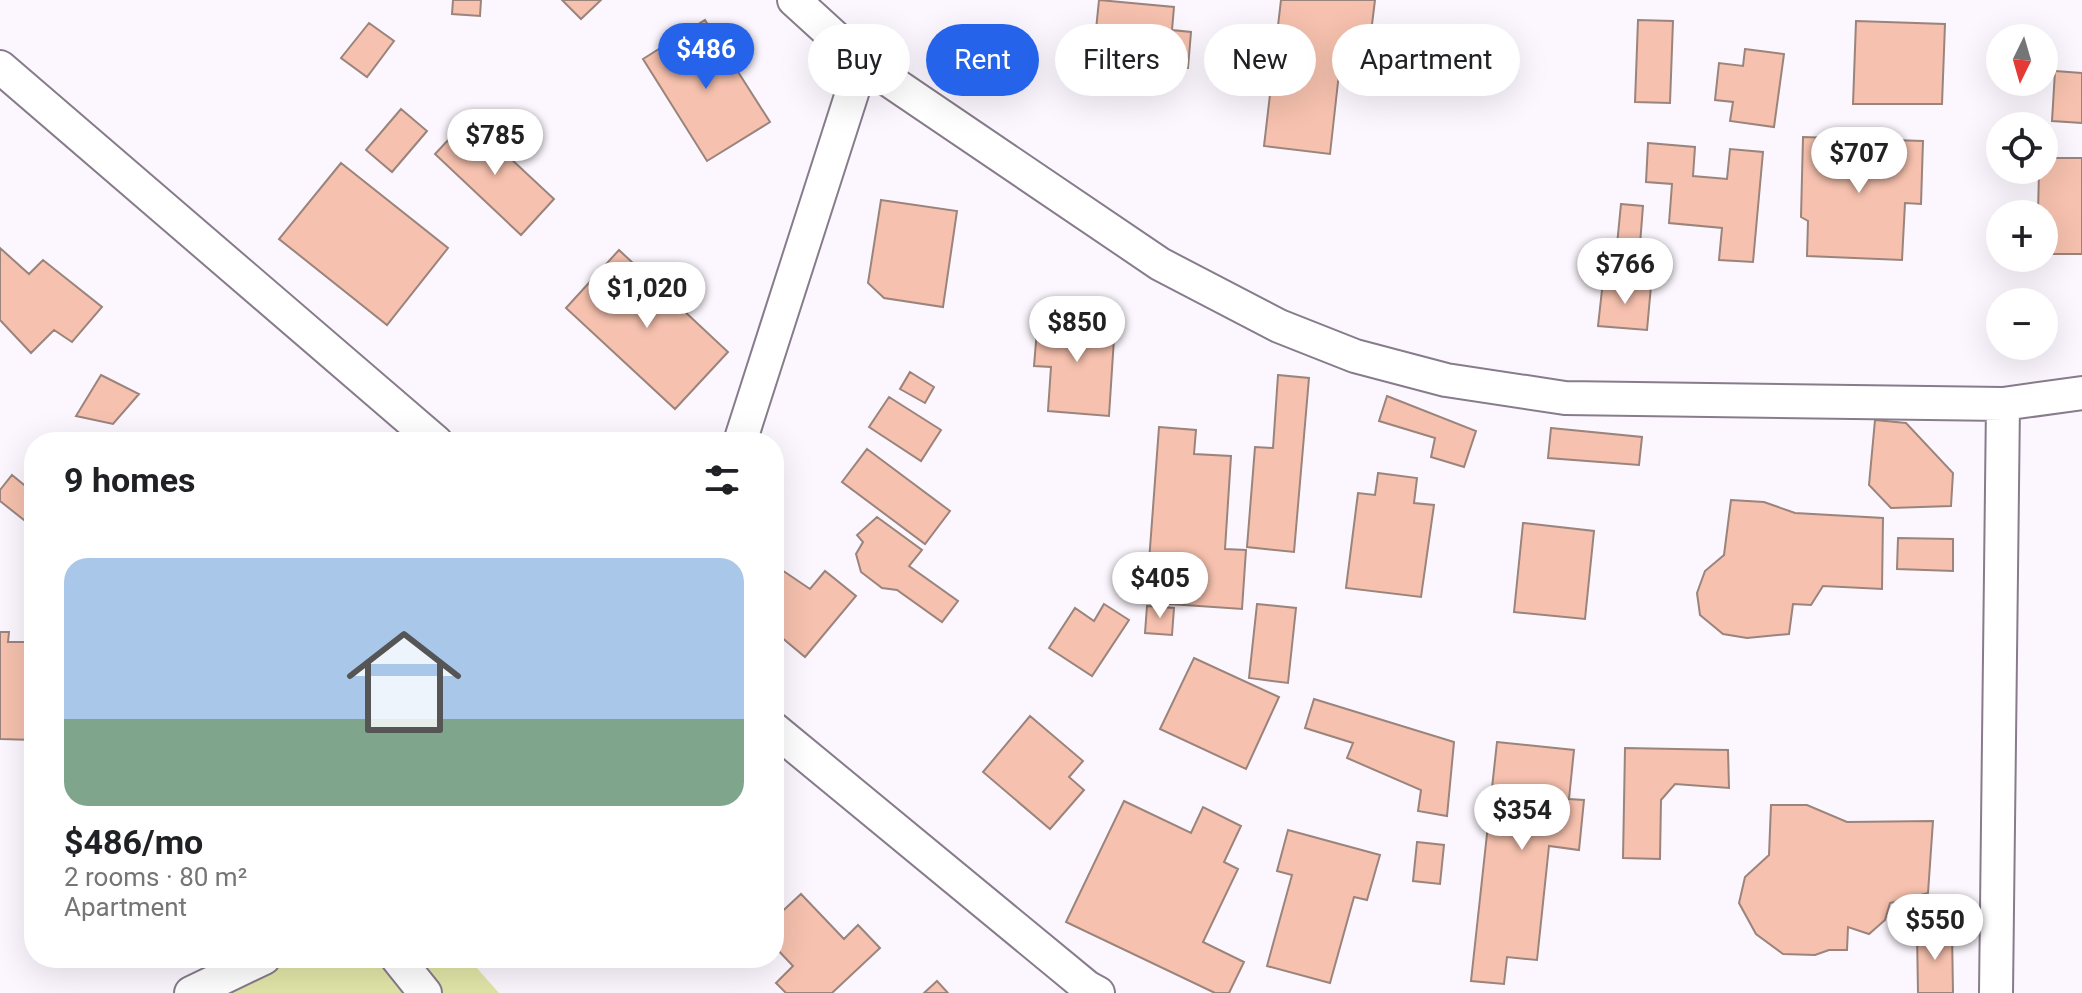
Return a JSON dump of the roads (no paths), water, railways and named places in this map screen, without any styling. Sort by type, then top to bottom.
[{"type":"street","points":[[794,0],[820,24]]},
{"type":"street","points":[[0,67],[424,432]]},
{"type":"street","points":[[910,95],[1160,264],[1279,326],[1355,356],[1446,380],[1565,398],[2003,404],[2082,393]]},
{"type":"street","points":[[743,432],[851,96]]},
{"type":"street","points":[[1996,993],[2003,404]]},
{"type":"street","points":[[784,737],[1098,993]]},
{"type":"street","points":[[191,993],[243,968]]},
{"type":"street","points":[[405,968],[425,993]]}]
